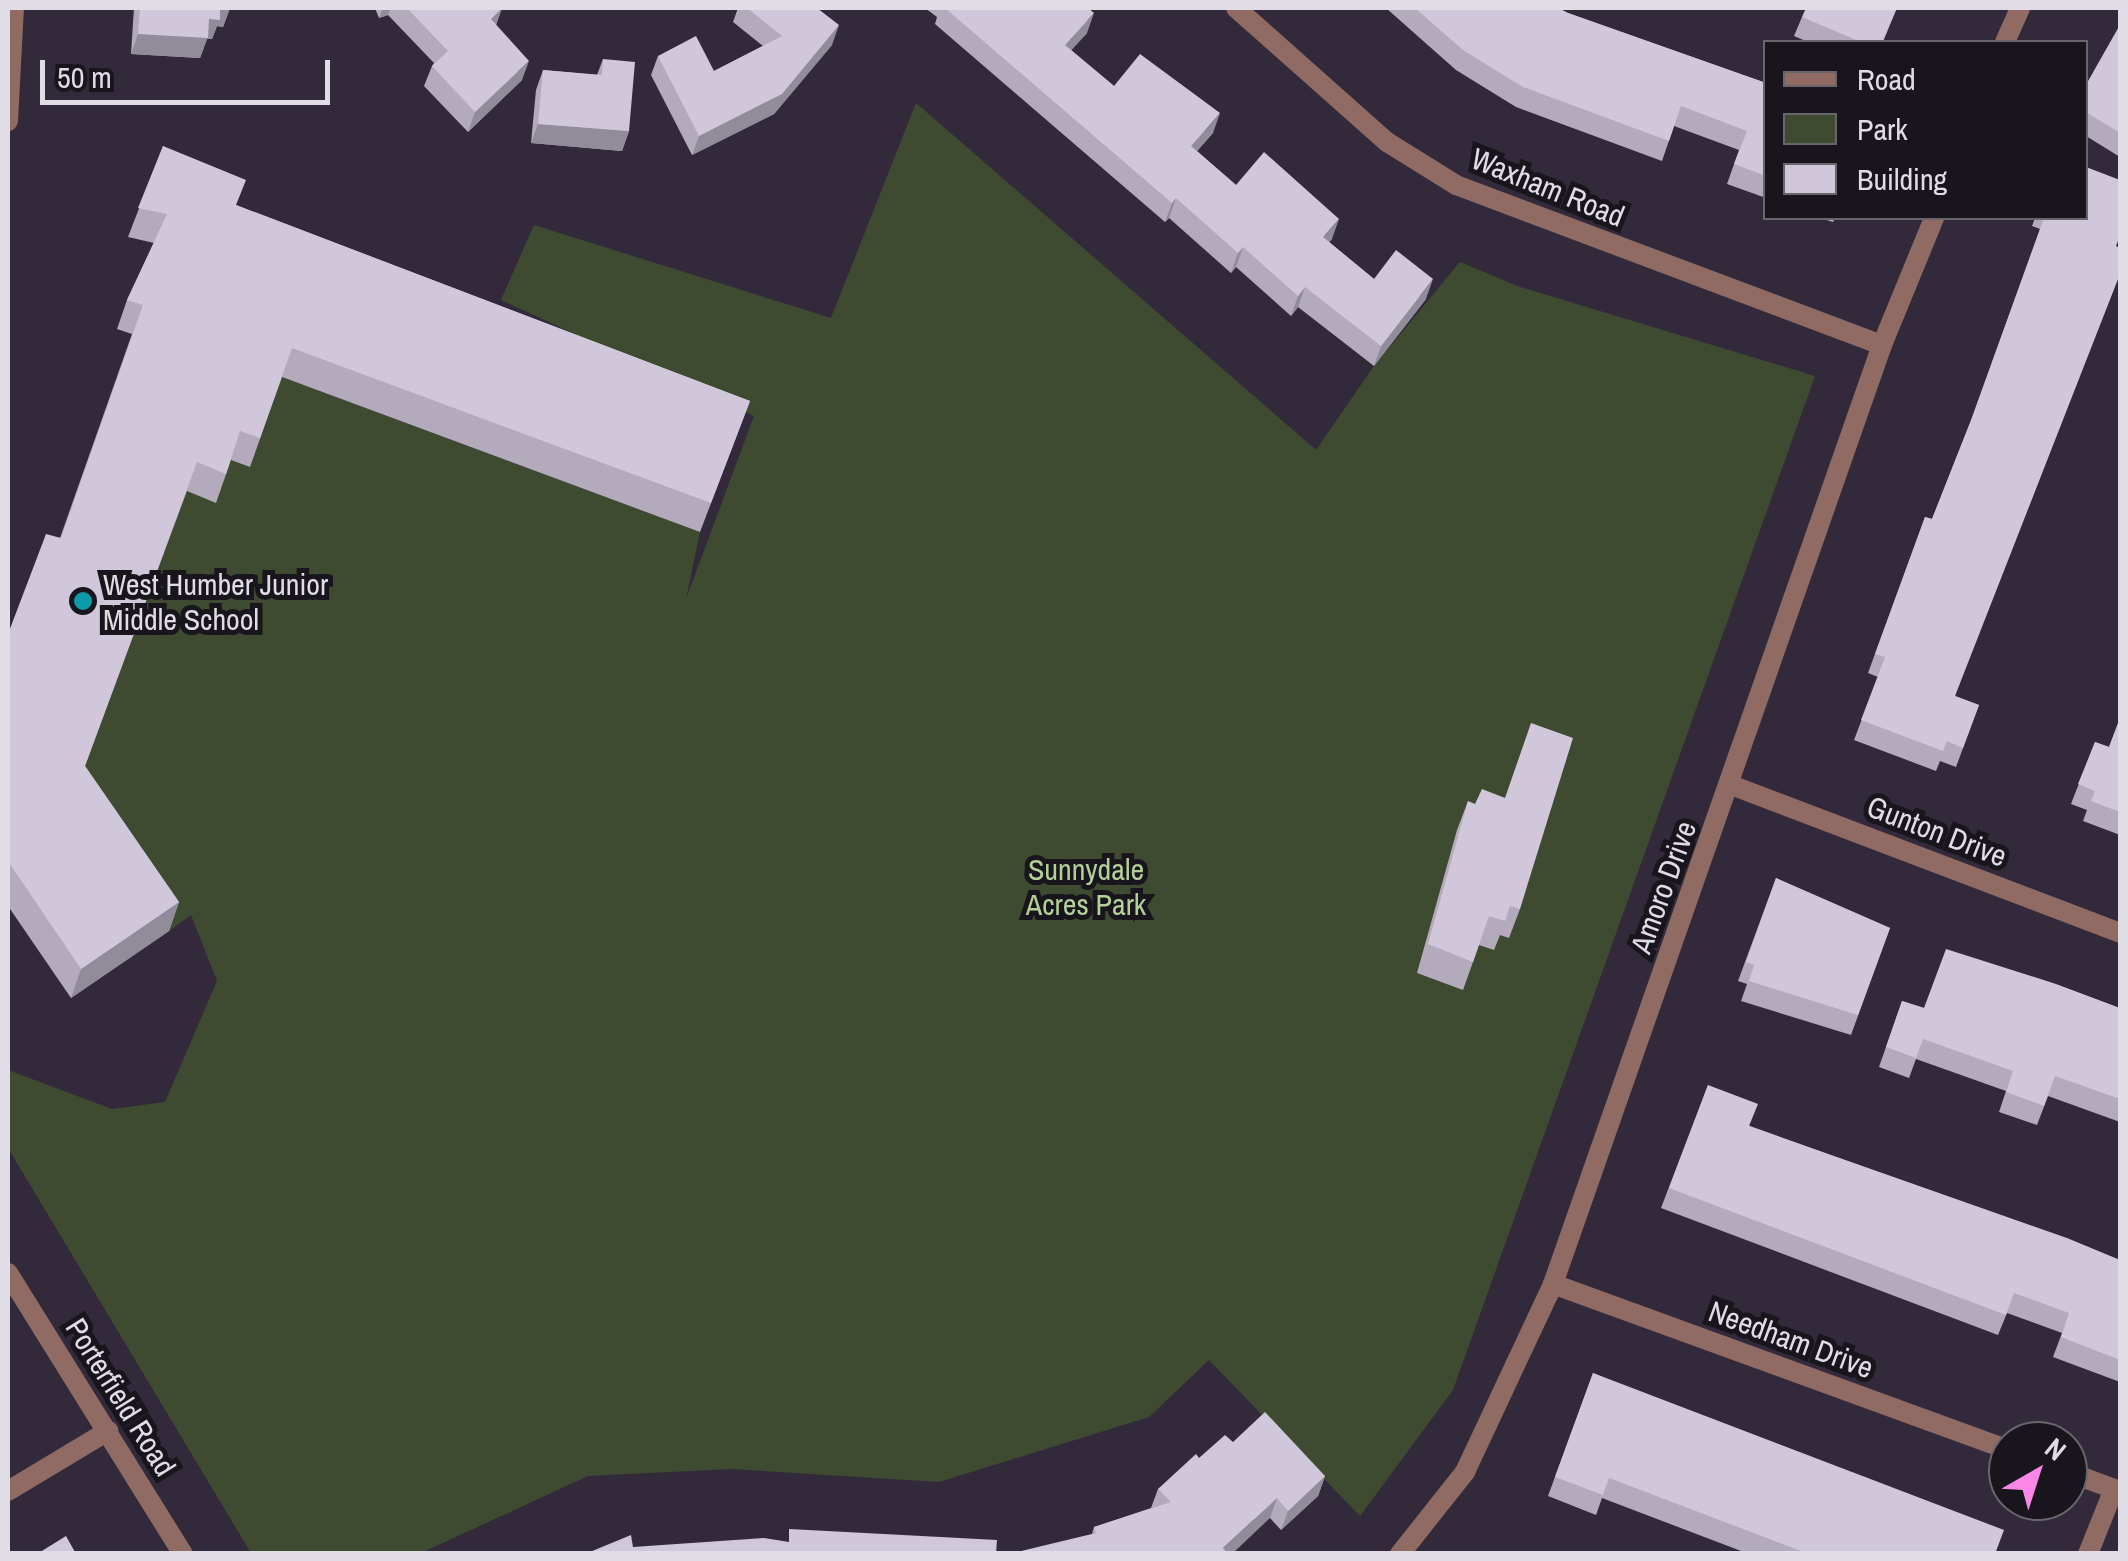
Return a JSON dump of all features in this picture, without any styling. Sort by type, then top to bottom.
[{"type":"street","points":[[8,121],[14,8]]},
{"type":"street","points":[[2007,40],[2020,8]]},
{"type":"street","name":"Waxham Road","points":[[1251,12],[1388,142],[1456,184],[1882,345]]},
{"type":"street","name":"Amoro Drive","points":[[1400,1554],[1465,1472],[1553,1284],[1882,345],[1933,220]]},
{"type":"street","name":"Gunton Drive","points":[[1731,785],[2120,933]]},
{"type":"street","name":"Porterfield Road","points":[[8,1273],[183,1554]]},
{"type":"street","name":"Needham Drive","points":[[1553,1284],[1988,1443]]},
{"type":"street","points":[[8,1491],[108,1432]]},
{"type":"street","points":[[2088,1479],[2117,1490],[2088,1554]]},
{"type":"green space","name":"Sunnydale Acres Park","points":[[916,103],[1316,450],[1374,366],[1460,262],[1517,286],[1815,376],[1453,1390],[1360,1516],[1209,1360],[1149,1417],[939,1482],[732,1469],[588,1476],[421,1553],[251,1553],[8,1148],[8,1070],[112,1109],[165,1102],[217,981],[191,915],[169,931],[74,795],[187,491],[230,460],[282,377],[700,532],[686,599],[754,416],[501,300],[534,225],[831,318]]},
{"type":"building","points":[[140,8],[220,8],[220,20],[209,19],[208,38],[138,34]]},
{"type":"building","points":[[407,8],[502,8],[491,19],[529,61],[475,112],[432,66],[448,51]]},
{"type":"building","points":[[747,8],[817,8],[839,25],[782,94],[699,136],[658,56],[696,36],[714,71],[782,36]]},
{"type":"building","points":[[945,8],[1088,8],[1094,13],[1065,45],[1114,86],[1140,54],[1220,113],[1191,146],[1236,185],[1264,152],[1339,219],[1323,237],[1374,279],[1396,250],[1433,279],[1381,346],[1305,287],[1298,296],[1243,247],[1238,253],[1176,198],[1172,203]]},
{"type":"building","points":[[1415,8],[1558,8],[1763,82],[1763,175],[1734,164],[1747,131],[1681,106],[1669,141],[1523,87],[1463,50]]},
{"type":"building","points":[[1806,8],[1896,10],[1883,40],[1856,40],[1802,17]]},
{"type":"building","points":[[2120,25],[2120,133],[2088,113],[2088,81]]},
{"type":"building","points":[[603,59],[635,62],[629,131],[538,124],[543,70],[602,75]]},
{"type":"building","name":"West Humber Junior Middle School","points":[[163,146],[246,180],[236,205],[750,401],[711,503],[292,348],[260,438],[240,431],[226,474],[197,462],[85,766],[179,902],[81,969],[8,861],[8,634],[46,534],[61,538],[143,305],[127,300],[167,214],[138,208]]},
{"type":"building","points":[[2088,168],[2120,180],[2120,236],[2116,246],[2120,248],[2120,274],[1955,696],[1979,705],[1963,748],[1947,741],[1943,751],[1861,720],[1885,657],[1875,654],[1925,517],[1932,519],[2043,220],[2088,220]]},
{"type":"building","points":[[2120,718],[2120,812],[2091,801],[2095,791],[2078,784],[2095,742],[2109,747]]},
{"type":"building","points":[[1531,723],[1573,738],[1520,909],[1510,906],[1505,921],[1489,916],[1473,962],[1428,944],[1468,801],[1475,804],[1482,789],[1505,798]]},
{"type":"building","points":[[1776,878],[1890,928],[1858,1015],[1749,981],[1754,965],[1746,962]]},
{"type":"building","points":[[1946,949],[2120,1008],[2120,1099],[2055,1076],[2044,1106],[2006,1092],[2013,1071],[1923,1039],[1916,1058],[1886,1047],[1902,1001],[1924,1008]]},
{"type":"building","points":[[1708,1085],[1758,1104],[1749,1126],[2120,1260],[2120,1360],[2061,1337],[2069,1313],[2014,1293],[2006,1315],[1669,1188]]},
{"type":"building","points":[[1593,1373],[2004,1530],[1995,1554],[1809,1554],[1609,1478],[1603,1495],[1555,1477]]},
{"type":"building","points":[[1265,1412],[1325,1476],[1288,1511],[1277,1498],[1223,1548],[1228,1554],[1009,1554],[1096,1533],[1094,1527],[1171,1502],[1158,1489],[1196,1454],[1199,1458],[1225,1435],[1233,1442]]},
{"type":"building","points":[[789,1529],[997,1540],[996,1554],[585,1554],[631,1535],[633,1547],[764,1538],[789,1542]]},
{"type":"building","points":[[66,1536],[76,1554],[37,1554]]},
{"type":"place","name":"West Humber Junior Middle School","points":[[83,601]]}]
